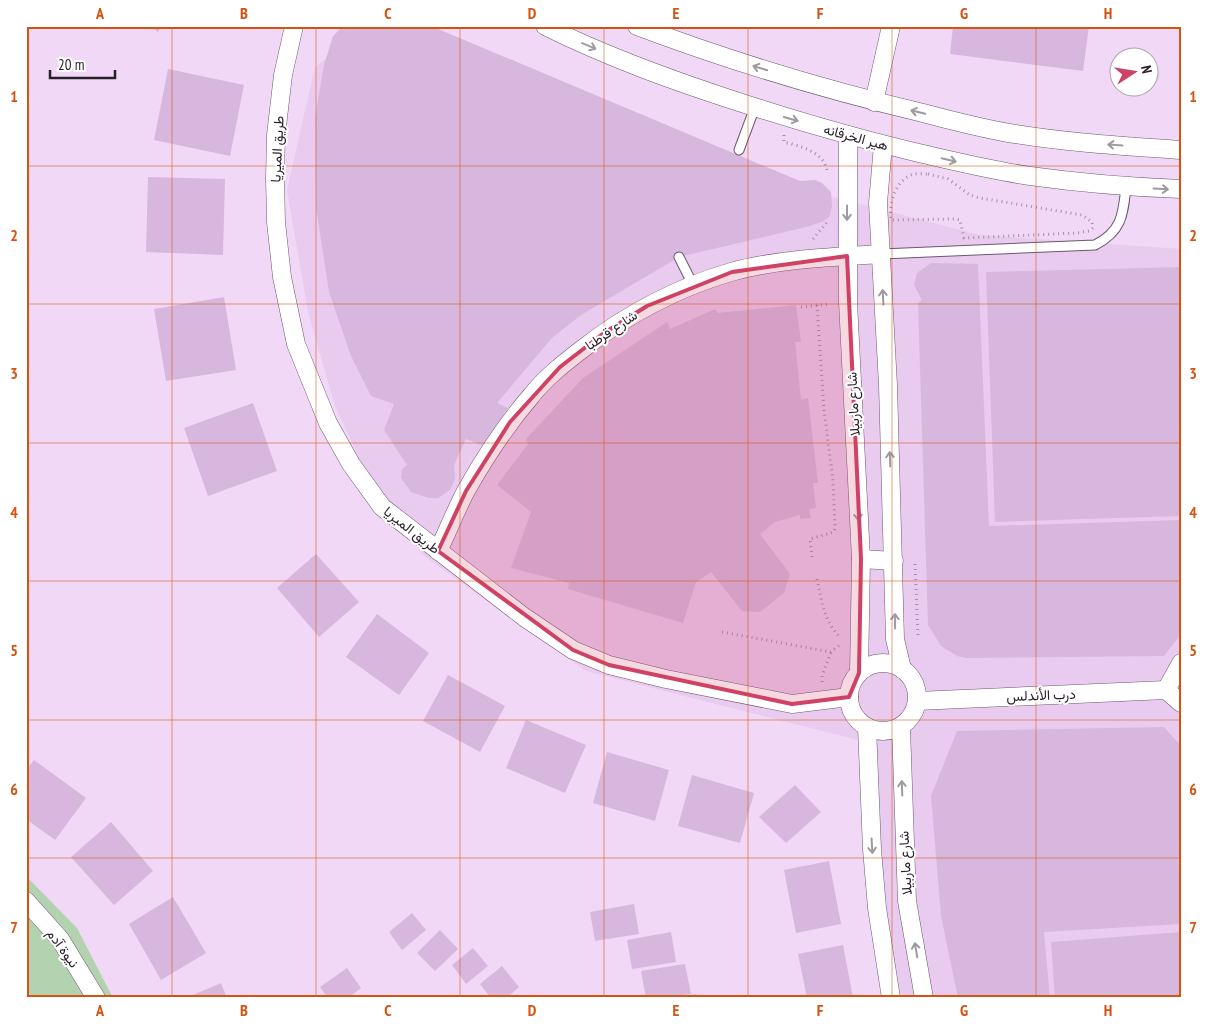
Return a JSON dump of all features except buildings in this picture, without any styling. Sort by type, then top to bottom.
[{"type":"street","name":"طريق الميريا","points":[[294,26],[283,75],[276,135],[276,222],[282,277],[296,344],[328,423],[351,464],[382,507],[524,617],[573,650],[609,666],[792,704],[849,697]]},
{"type":"street","name":"هير الخرقانه","points":[[545,26],[696,88],[848,135],[952,161],[1028,176],[1126,187],[1181,190]]},
{"type":"street","points":[[637,26],[705,51],[874,102],[1015,134],[1086,143],[1181,150]]},
{"type":"street","points":[[874,102],[891,26]]},
{"type":"street","name":"شارع ماربيلا","points":[[848,135],[847,256],[860,559],[859,673]]},
{"type":"street","points":[[883,144],[878,203],[888,385],[896,639],[902,669]]},
{"type":"street","name":"شارع قرطبا","points":[[438,551],[466,491],[510,422],[532,394],[560,367],[604,333],[647,306],[693,285],[732,272],[799,260],[881,254]]},
{"type":"street","points":[[860,559],[894,561]]},
{"type":"street","points":[[884,663],[902,669],[915,686],[916,700],[914,711],[908,720],[892,730],[884,732],[867,727],[859,722],[854,715],[849,697],[850,688],[859,673],[866,667],[884,663]]},
{"type":"street","points":[[1181,663],[1166,690],[1181,703]]},
{"type":"street","name":"درب الأندلس","points":[[916,700],[1166,690]]},
{"type":"street","name":"شارع ماربيلا","points":[[900,726],[907,901],[924,998]]},
{"type":"street","points":[[867,727],[874,879],[891,998]]},
{"type":"street","name":"نيوة آدم","points":[[26,901],[60,940],[96,998]]},
{"type":"lane","points":[[738,150],[755,107]]},
{"type":"lane","points":[[881,254],[1094,245],[1107,239],[1123,215],[1126,187]]},
{"type":"lane","points":[[679,258],[693,285]]},
{"type":"path","points":[[784,132],[784,142],[808,149],[826,165],[828,173]]},
{"type":"path","points":[[928,174],[948,178],[970,195],[1082,215],[1092,222],[1093,228],[1089,231],[1077,233],[964,238],[960,220],[891,220],[892,201],[896,189],[912,175],[928,174]]},
{"type":"path","points":[[808,242],[812,240],[830,218]]},
{"type":"path","points":[[801,307],[838,303]]},
{"type":"path","points":[[812,557],[810,539],[834,532],[835,528],[833,481],[824,410],[817,305]]},
{"type":"path","points":[[817,579],[830,627],[845,641],[830,652],[822,676],[820,700]]},
{"type":"path","points":[[722,632],[830,652]]},
{"type":"highlighted area","points":[[847,256],[861,559],[859,673],[849,697],[792,704],[609,665],[573,650],[438,551],[466,491],[510,422],[560,367],[604,333],[647,306],[732,272]]},
{"type":"shaded area","points":[[371,26],[814,192],[980,235],[1181,249],[1181,998],[898,998],[858,740],[586,671],[424,556],[370,482],[335,406],[308,312],[287,190],[315,67]]},
{"type":"green space","points":[[26,876],[77,928],[113,998],[26,998]]}]
